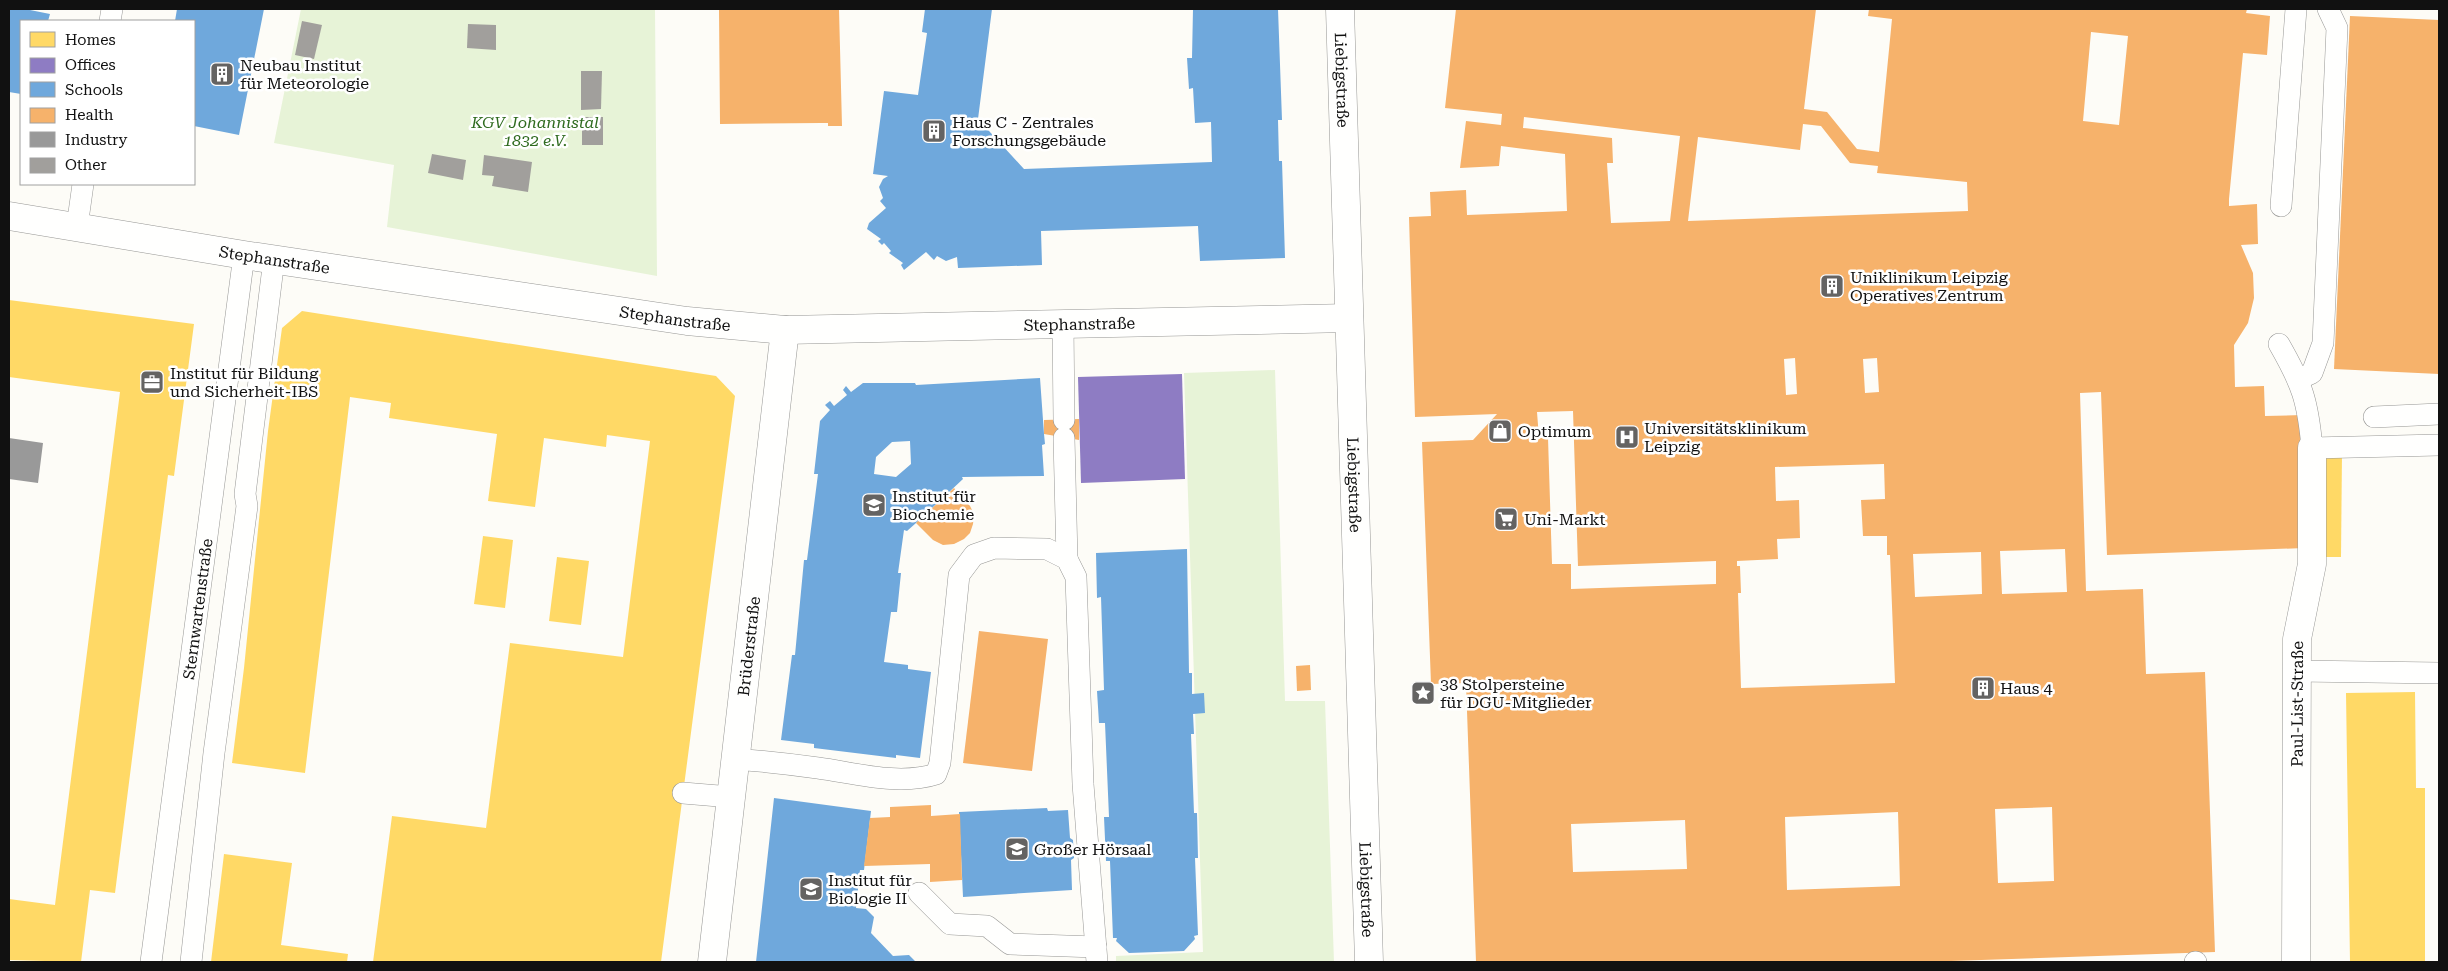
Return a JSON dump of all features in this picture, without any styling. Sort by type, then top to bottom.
[{"type":"street","name":"Liebigstraße","points":[[1340,9],[1369,962]]},
{"type":"street","name":"Stephanstraße","points":[[9,216],[244,255],[687,321],[785,330],[1349,318]]},
{"type":"street","name":"Brüderstraße","points":[[712,962],[785,330]]},
{"type":"street","name":"Paul-List-Straße","points":[[2296,962],[2297,639],[2312,564],[2312,448]]},
{"type":"lane","points":[[2281,206],[2296,9]]},
{"type":"lane","points":[[2300,379],[2312,374],[2324,343],[2336,28],[2328,9]]},
{"type":"lane","points":[[77,227],[83,185]]},
{"type":"lane","name":"Sternwartenstraße","points":[[151,962],[244,255]]},
{"type":"lane","points":[[191,962],[214,753],[247,506],[245,494],[274,259]]},
{"type":"lane","points":[[919,893],[950,924],[987,926],[1010,944],[1096,955],[1083,784],[1076,577],[1067,559],[1063,325]]},
{"type":"lane","points":[[2279,344],[2300,379],[2309,411],[2312,448],[2439,445]]},
{"type":"lane","points":[[2374,417],[2439,414]]},
{"type":"lane","points":[[734,759],[888,778],[920,780],[936,774],[940,763],[959,575],[974,555],[994,548],[1047,549],[1067,559]]},
{"type":"lane","points":[[2298,671],[2439,672]]},
{"type":"lane","points":[[683,793],[730,797]]},
{"type":"green space","name":"KGV Johannistal 1832 e.V.","points":[[301,9],[655,9],[657,276],[387,227],[394,165],[274,143]]},
{"type":"green space","points":[[1275,370],[1285,701],[1325,701],[1334,962],[1116,962],[1116,956],[1203,952],[1184,373]]},
{"type":"building: Homes","points":[[9,300],[194,324],[174,476],[168,475],[115,893],[90,890],[81,962],[9,960],[9,899],[55,905],[120,392],[9,377]]},
{"type":"building: Homes","points":[[302,311],[716,376],[735,396],[661,962],[373,962],[392,816],[486,828],[510,643],[623,657],[650,441],[607,435],[606,447],[544,438],[535,507],[488,501],[497,434],[389,418],[391,403],[350,397],[305,773],[232,763],[244,668],[268,431],[282,328]]},
{"type":"building: Homes","points":[[2342,453],[2341,557],[2304,557],[2303,454]]},
{"type":"building: Homes","points":[[483,536],[513,540],[505,608],[474,604]]},
{"type":"building: Homes","points":[[557,557],[589,561],[581,625],[549,621]]},
{"type":"building: Homes","points":[[2415,692],[2416,788],[2425,788],[2425,962],[2350,962],[2346,693]]},
{"type":"building: Homes","points":[[224,854],[292,863],[281,945],[348,954],[347,962],[211,962]]},
{"type":"building: Offices","points":[[1182,374],[1185,479],[1081,483],[1078,377]]},
{"type":"building: Schools","points":[[9,9],[25,9],[50,14],[48,20],[20,20],[20,94],[9,92]]},
{"type":"building: Schools","name":"Neubau Institut für Meteorologie","points":[[177,9],[264,9],[239,135],[195,126],[195,20],[175,20]]},
{"type":"building: Schools","name":"Haus C - Zentrales Forschungsgebäude","points":[[925,9],[992,9],[978,119],[1024,169],[1212,162],[1211,122],[1195,123],[1193,88],[1189,89],[1187,58],[1192,58],[1193,9],[1278,9],[1282,120],[1278,120],[1279,161],[1282,161],[1285,258],[1200,261],[1198,226],[1041,231],[1042,265],[958,268],[957,257],[946,261],[937,256],[934,260],[926,252],[904,270],[901,265],[903,263],[889,253],[891,251],[884,243],[882,245],[878,241],[881,239],[867,229],[869,223],[886,208],[880,201],[883,198],[879,187],[883,179],[888,176],[873,174],[884,91],[918,95],[927,33],[922,32]]},
{"type":"building: Schools","name":"Institut für Biochemie","points":[[1040,378],[1045,444],[1042,445],[1044,476],[962,477],[963,479],[916,523],[907,531],[904,530],[898,573],[901,573],[897,612],[891,612],[884,662],[908,665],[908,669],[931,672],[920,758],[896,755],[896,758],[814,748],[814,744],[781,740],[792,655],[795,655],[804,560],[807,560],[818,474],[814,474],[820,421],[830,410],[825,405],[830,401],[834,406],[847,395],[843,390],[846,386],[851,392],[863,383],[915,383],[916,385]],"holes":[[[910,441],[911,464],[896,477],[874,474],[876,457],[892,442]]]},
{"type":"building: Schools","points":[[1187,549],[1189,673],[1192,673],[1192,694],[1204,693],[1205,713],[1193,714],[1194,734],[1191,734],[1194,813],[1197,813],[1198,858],[1195,858],[1198,935],[1194,936],[1195,939],[1184,951],[1129,953],[1116,941],[1117,938],[1113,938],[1110,861],[1106,861],[1104,817],[1109,817],[1105,723],[1099,723],[1097,691],[1104,690],[1101,597],[1097,598],[1096,553]]},
{"type":"building: Schools","name":"Institut für Biologie II","points":[[774,798],[871,811],[864,870],[860,870],[856,908],[866,909],[874,917],[871,933],[893,956],[909,955],[916,962],[756,962]]},
{"type":"building: Schools","name":"Großer Hörsaal","points":[[1047,808],[1048,811],[1068,810],[1074,858],[1071,860],[1072,890],[963,897],[959,812]]},
{"type":"building: Health","points":[[719,9],[839,9],[842,126],[828,126],[828,123],[720,124]]},
{"type":"building: Health","points":[[1456,9],[1816,9],[1804,109],[1827,112],[1857,149],[1879,152],[1892,19],[1868,16],[1869,9],[2247,9],[2246,13],[2270,16],[2267,55],[2243,53],[2229,199],[2229,206],[2257,204],[2258,244],[2241,245],[2253,273],[2254,298],[2248,323],[2234,345],[2235,387],[2264,386],[2265,416],[2302,415],[2304,548],[2107,555],[2101,392],[2080,393],[2086,591],[2143,589],[2146,674],[2205,672],[2215,952],[1921,962],[1476,962],[1466,683],[1431,684],[1422,442],[1473,440],[1497,414],[1415,417],[1409,217],[1431,216],[1430,192],[1466,190],[1467,215],[1567,211],[1565,154],[1501,146],[1499,166],[1460,168],[1466,121],[1501,125],[1502,114],[1445,108]],"holes":[[[2091,32],[2128,36],[2119,125],[2083,121]],[[1524,117],[1680,136],[1670,221],[1611,223],[1607,163],[1613,163],[1612,138],[1523,128]],[[1803,124],[1821,126],[1850,163],[1878,166],[1877,173],[1967,182],[1968,211],[1688,221],[1698,137],[1800,150]],[[1795,358],[1797,394],[1786,395],[1784,359]],[[1877,358],[1879,392],[1865,393],[1863,359]],[[1573,411],[1578,566],[1716,561],[1716,584],[1571,589],[1571,564],[1552,564],[1548,438],[1539,438],[1537,412]],[[1884,464],[1885,499],[1861,500],[1863,536],[1887,536],[1887,555],[1890,555],[1895,683],[1741,688],[1738,593],[1741,593],[1740,566],[1737,566],[1737,561],[1778,559],[1777,539],[1800,538],[1799,500],[1776,501],[1775,467]],[[2065,549],[2067,592],[2002,594],[2000,551]],[[1981,552],[1982,594],[1915,597],[1913,554]],[[2052,807],[2054,881],[1998,883],[1995,809]],[[1898,812],[1900,886],[1787,890],[1785,817]],[[1685,820],[1687,869],[1573,872],[1571,824]]]},
{"type":"building: Health","points":[[2350,16],[2439,20],[2439,374],[2334,369]]},
{"type":"building: Health","points":[[1079,419],[1079,440],[1044,434],[1044,420]]},
{"type":"building: Health","points":[[954,488],[970,506],[974,514],[973,524],[970,533],[964,539],[954,544],[943,545],[933,540],[916,523]]},
{"type":"building: Health","points":[[979,631],[1048,639],[1032,771],[963,763]]},
{"type":"building: Health","points":[[1310,665],[1311,690],[1297,691],[1296,666]]},
{"type":"building: Health","points":[[931,805],[931,816],[960,814],[962,880],[930,882],[930,864],[864,866],[870,818],[890,817],[890,807]]},
{"type":"building: Industry","points":[[9,438],[43,443],[38,483],[9,479]]},
{"type":"building: Other","points":[[302,21],[322,25],[314,59],[295,55]]},
{"type":"building: Other","points":[[468,24],[496,25],[496,50],[467,48]]},
{"type":"building: Other","points":[[581,71],[602,71],[601,109],[581,110]]},
{"type":"building: Other","points":[[582,117],[603,117],[603,145],[582,145]]},
{"type":"building: Other","points":[[432,154],[466,160],[463,180],[428,173]]},
{"type":"building: Other","points":[[484,155],[532,162],[528,192],[492,186],[494,176],[482,175]]},
{"type":"place","name":"Neubau Institut für Meteorologie","points":[[222,74]]},
{"type":"place","name":"Haus C - Zentrales Forschungsgebäude","points":[[934,131]]},
{"type":"place","name":"Uniklinikum Leipzig Operatives Zentrum","points":[[1832,286]]},
{"type":"place","name":"Institut für Bildung und Sicherheit-IBS","points":[[152,382]]},
{"type":"place","name":"Optimum","points":[[1500,431]]},
{"type":"place","name":"Universitätsklinikum Leipzig","points":[[1627,437]]},
{"type":"place","name":"Institut für Biochemie","points":[[874,505]]},
{"type":"place","name":"Uni-Markt","points":[[1506,519]]},
{"type":"place","name":"Haus 4","points":[[1983,688]]},
{"type":"place","name":"38 Stolpersteine für DGU-Mitglieder","points":[[1423,693]]},
{"type":"place","name":"Großer Hörsaal","points":[[1017,849]]},
{"type":"place","name":"Institut für Biologie II","points":[[811,889]]}]
